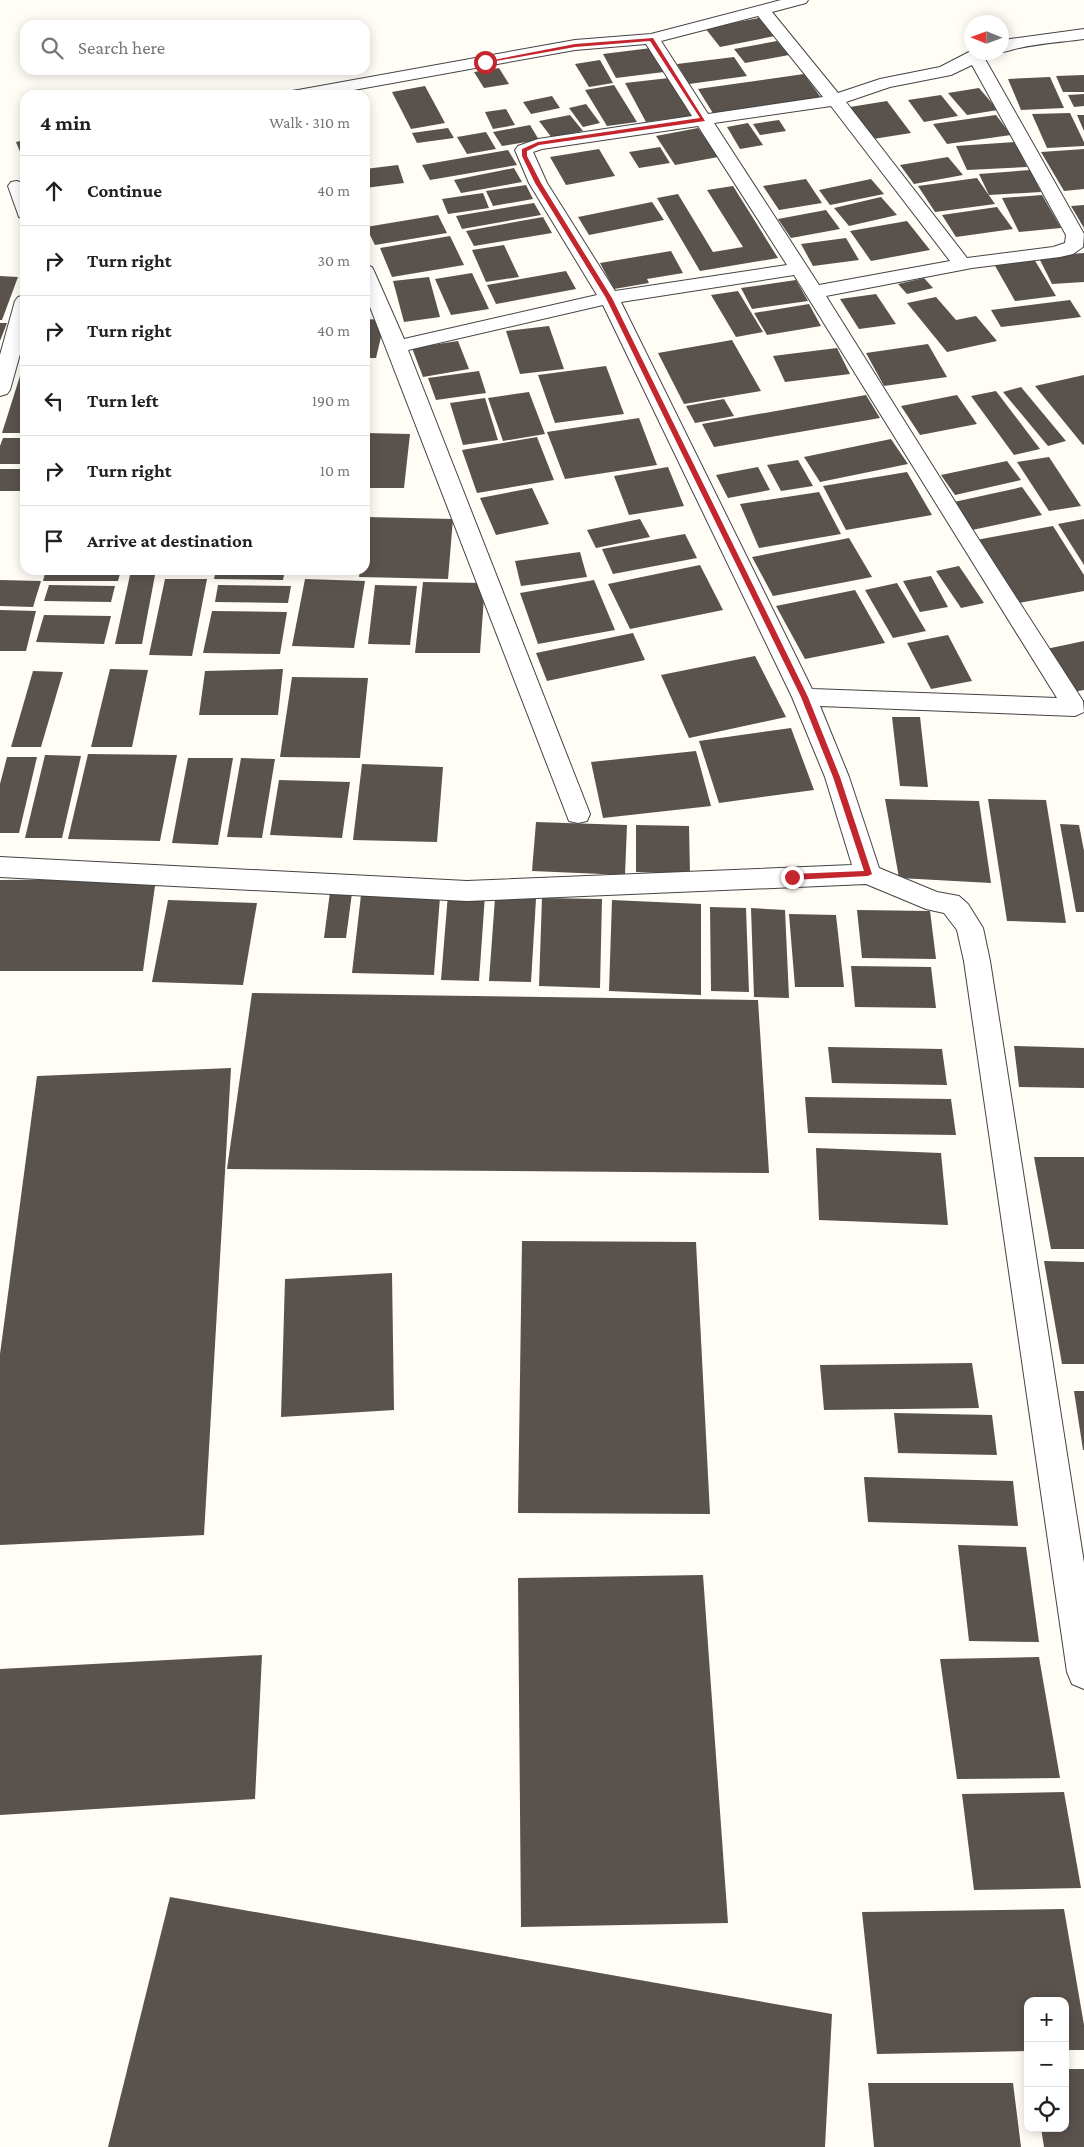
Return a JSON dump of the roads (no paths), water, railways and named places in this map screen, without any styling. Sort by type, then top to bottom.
[{"type":"street","points":[[326,90],[575,45],[651,40],[800,0]]},
{"type":"street","points":[[762,11],[835,100],[963,265]]},
{"type":"street","points":[[1009,46],[1084,34]]},
{"type":"street","points":[[651,40],[814,292],[966,537],[1079,706]]},
{"type":"street","points":[[868,874],[837,777],[804,697],[609,298],[538,183],[524,156],[524,150],[538,144],[835,100],[886,83],[945,71],[968,60]]},
{"type":"street","points":[[814,292],[963,265],[1060,251],[1072,248],[1076,243],[1075,235],[984,60]]},
{"type":"street","points":[[0,193],[20,185]]},
{"type":"street","points":[[397,347],[609,298],[798,269]]},
{"type":"street","points":[[370,283],[397,347],[578,814]]},
{"type":"street","points":[[0,390],[20,319]]},
{"type":"street","points":[[804,697],[1079,706]]},
{"type":"street","points":[[0,867],[467,891],[868,874],[935,902],[950,903],[959,911],[970,928],[977,961],[1084,1672]]}]
